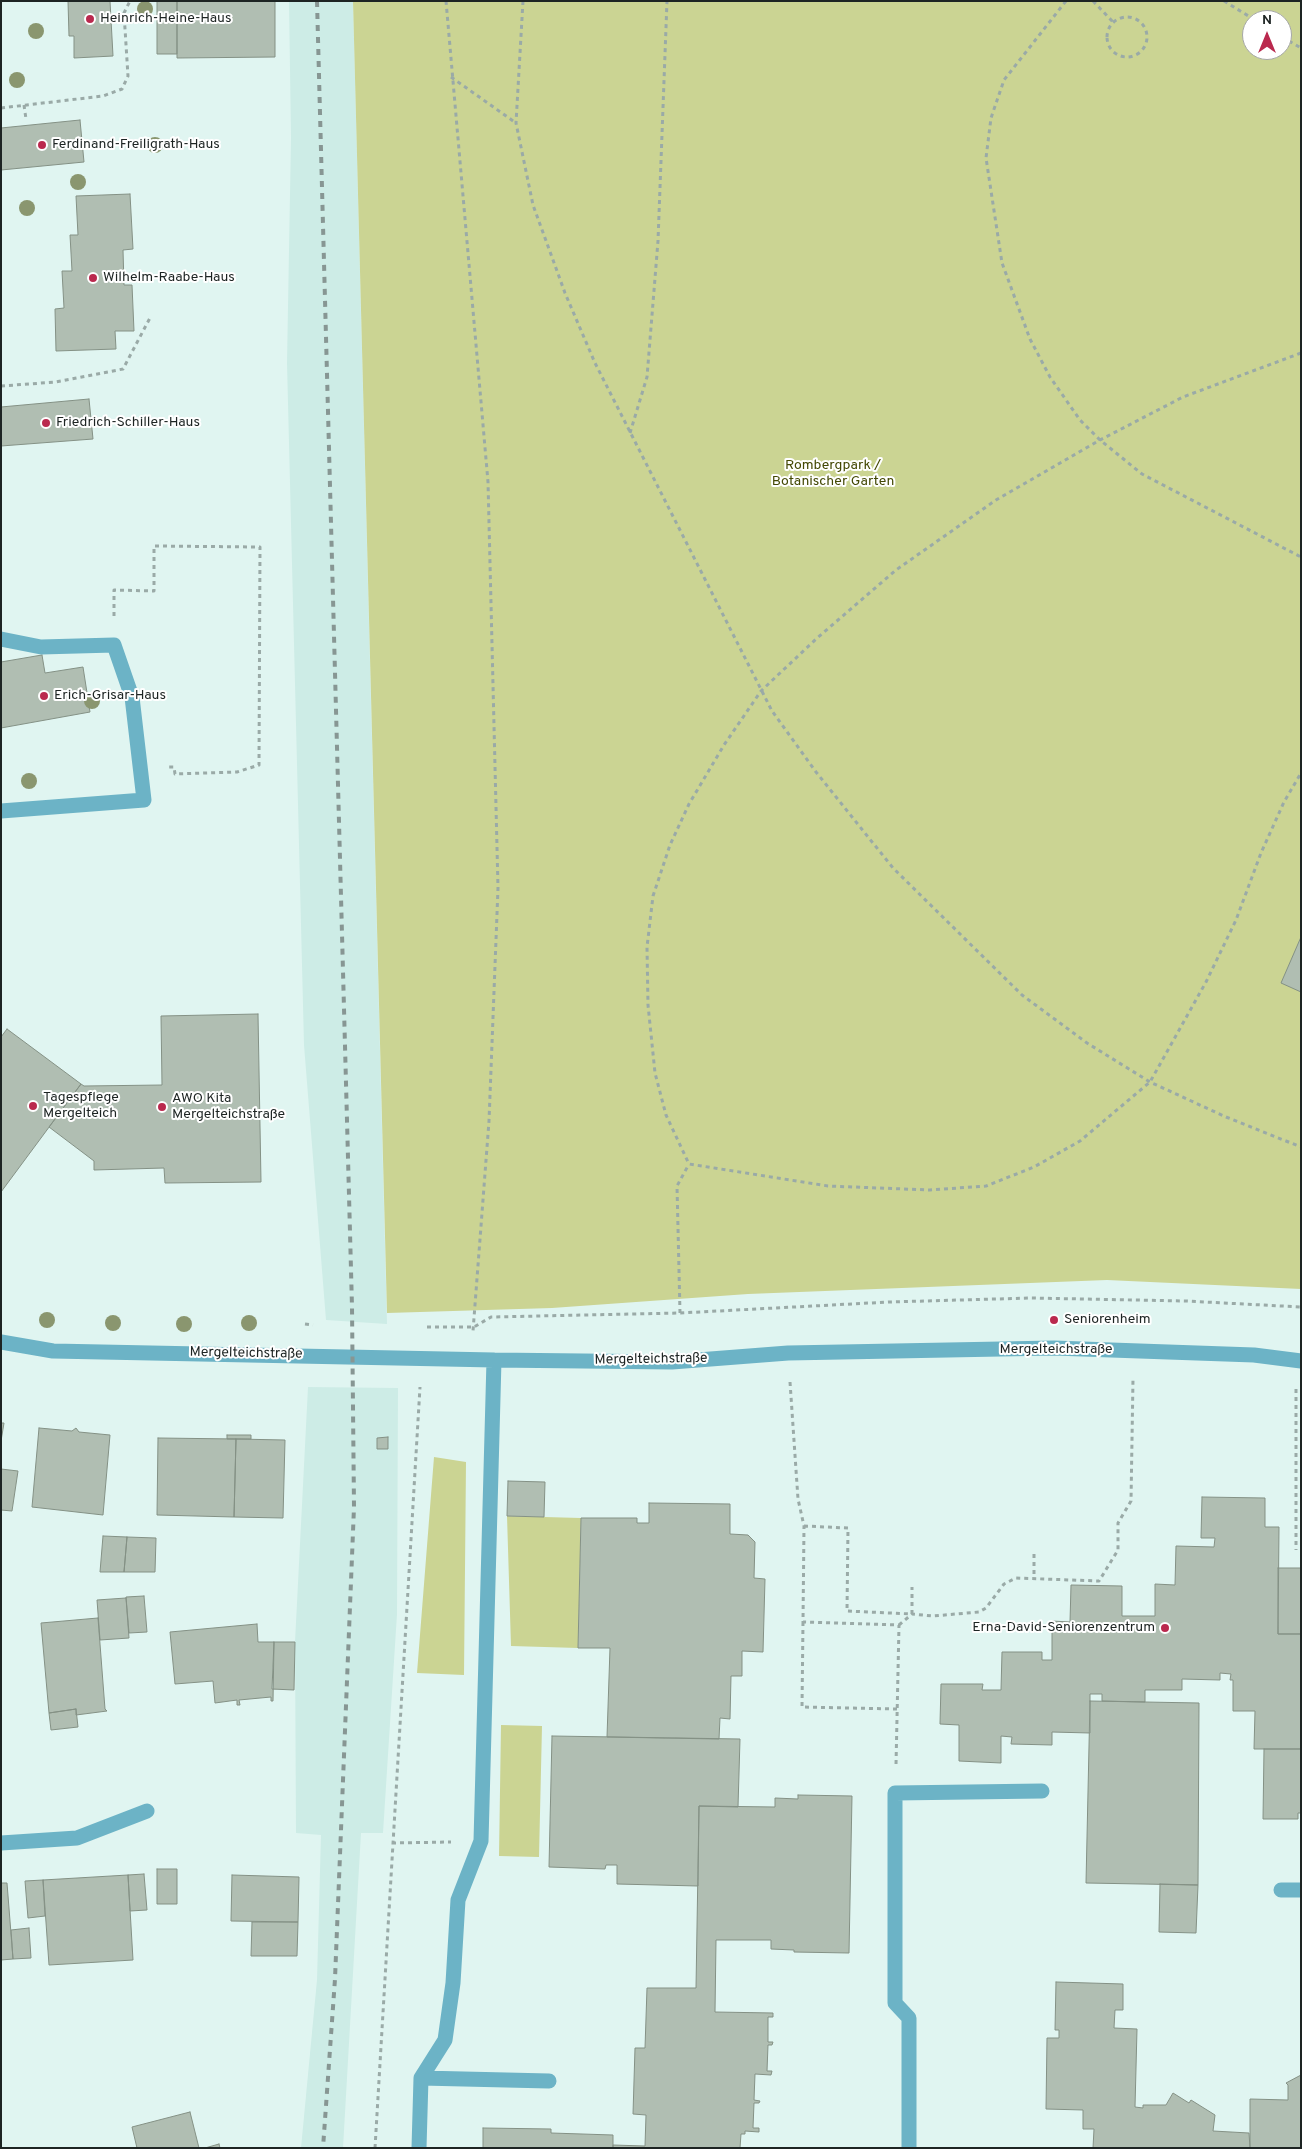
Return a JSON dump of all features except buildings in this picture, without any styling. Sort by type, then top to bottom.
[{"type":"street","points":[[1,639],[42,647],[114,645],[132,697],[144,800],[1,811]]},
{"type":"street","name":"Mergelteichstraße","points":[[1,1342],[53,1350],[494,1360],[672,1362],[788,1352],[1054,1348],[1254,1355],[1301,1361]]},
{"type":"street","points":[[419,2148],[421,2078],[445,2040],[453,1983],[458,1900],[482,1841],[494,1360]]},
{"type":"street","points":[[909,2148],[908,2018],[895,2003],[895,1793],[1042,1791]]},
{"type":"street","points":[[1,1843],[77,1838],[146,1811]]},
{"type":"street","points":[[1281,1890],[1301,1890]]},
{"type":"street","points":[[421,2078],[549,2081]]},
{"type":"path","points":[[1,108],[103,96],[122,89],[128,76],[124,14],[130,1]]},
{"type":"path","points":[[446,1],[451,77],[488,482],[498,888],[489,1121],[474,1327]]},
{"type":"path","points":[[523,1],[516,123],[533,205],[565,293],[595,363],[772,711],[816,772],[893,868],[1022,995],[1087,1043],[1150,1082],[1226,1118],[1301,1147]]},
{"type":"path","points":[[630,434],[647,377],[658,240],[667,1]]},
{"type":"path","points":[[1066,1],[1004,80],[991,118],[986,158],[1002,263],[1030,339],[1050,377],[1080,420],[1100,440],[1142,474],[1301,557]]},
{"type":"path","points":[[1093,1],[1113,22]]},
{"type":"path","points":[[1224,1],[1242,12]]},
{"type":"path","points":[[1123,18],[1135,19],[1143,26],[1147,37],[1143,48],[1135,56],[1124,57],[1114,53],[1108,43],[1107,32],[1113,22],[1123,18]]},
{"type":"path","points":[[451,77],[516,123]]},
{"type":"path","points":[[24,105],[26,119]]},
{"type":"path","points":[[1,386],[56,382],[123,369],[151,316]]},
{"type":"path","points":[[689,1164],[666,1116],[654,1073],[648,1005],[647,947],[653,896],[670,845],[689,804],[724,745],[761,691],[816,639],[896,570],[996,500],[1100,440],[1183,398],[1301,353]]},
{"type":"path","points":[[114,645],[114,590],[154,590],[154,546],[260,547],[259,766],[238,772],[174,774],[174,767],[141,768]]},
{"type":"path","points":[[689,1164],[828,1186],[930,1190],[986,1186],[1034,1167],[1080,1142],[1150,1082],[1206,982],[1236,920],[1260,853],[1284,802],[1301,773]]},
{"type":"path","points":[[680,1313],[678,1186],[689,1164]]},
{"type":"path","points":[[425,1327],[474,1327],[492,1317],[680,1313],[889,1302],[1031,1298],[1186,1301],[1301,1307]]},
{"type":"path","points":[[375,2148],[422,1358]]},
{"type":"path","points":[[804,1526],[848,1528],[847,1611],[933,1616],[979,1612],[986,1608],[1004,1584],[1016,1578],[1099,1581],[1118,1550],[1118,1523],[1131,1502],[1133,1377]]},
{"type":"path","points":[[790,1379],[798,1499],[804,1526],[802,1706],[897,1709]]},
{"type":"path","points":[[1296,1386],[1296,1550]]},
{"type":"path","points":[[1034,1554],[1034,1580]]},
{"type":"path","points":[[803,1622],[899,1625],[912,1614],[912,1587]]},
{"type":"path","points":[[895,1793],[899,1625]]},
{"type":"path","points":[[392,1843],[482,1841]]},
{"type":"shaded area","points":[[289,1],[353,1],[387,1324],[326,1320],[304,1045],[287,363],[291,138]]},
{"type":"shaded area","points":[[308,1387],[398,1388],[397,1614],[383,1833],[361,1833],[343,2148],[301,2148],[317,1980],[321,1835],[296,1833],[295,1642]]},
{"type":"green space","name":"Rombergpark / Botanischer Garten","points":[[353,1],[1301,1],[1301,1289],[1107,1280],[748,1294],[552,1308],[387,1313]]},
{"type":"green space","points":[[434,1457],[466,1462],[464,1675],[417,1673]]},
{"type":"green space","points":[[507,1516],[581,1518],[578,1648],[511,1646]]},
{"type":"green space","points":[[501,1725],[542,1726],[539,1857],[499,1856]]},
{"type":"railway","points":[[317,1],[352,1307],[354,1507],[335,1979],[323,2148]]},
{"type":"place","name":"Heinrich-Heine-Haus","points":[[90,19]]},
{"type":"place","name":"Ferdinand-Freiligrath-Haus","points":[[42,145]]},
{"type":"place","name":"Wilhelm-Raabe-Haus","points":[[93,278]]},
{"type":"place","name":"Friedrich-Schiller-Haus","points":[[46,423]]},
{"type":"place","name":"Erich-Grisar-Haus","points":[[44,696]]},
{"type":"place","name":"Tagespflege Mergelteich","points":[[33,1106]]},
{"type":"place","name":"AWO Kita Mergelteichstraße","points":[[162,1107]]},
{"type":"place","name":"Seniorenheim","points":[[1054,1320]]},
{"type":"place","name":"Erna-David-Seniorenzentrum","points":[[1165,1628]]}]
